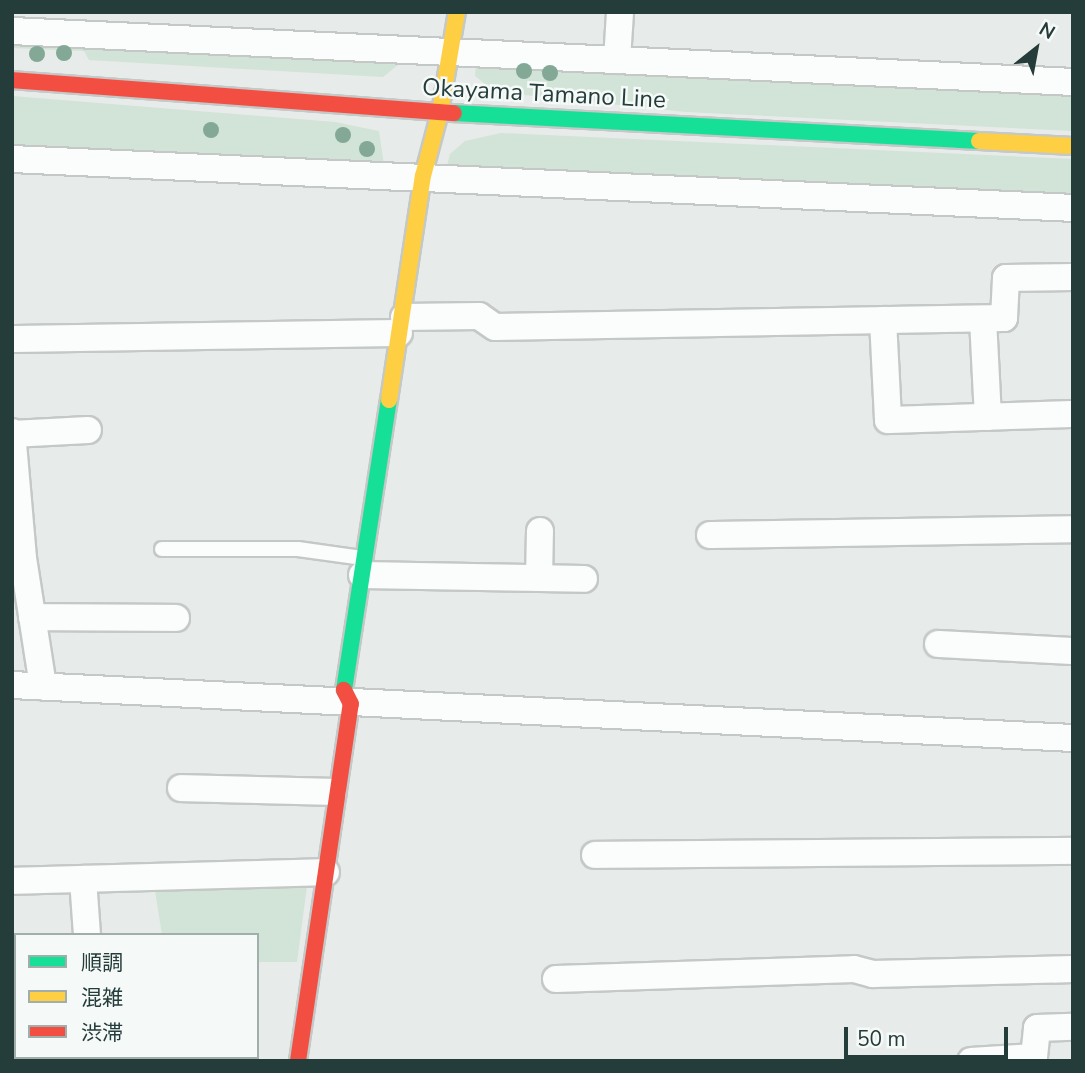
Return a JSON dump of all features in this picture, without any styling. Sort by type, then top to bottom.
[{"type":"main road","points":[[298,1061],[330,792],[351,704],[344,693],[363,567],[423,176],[440,112],[457,12]]},
{"type":"main road","name":"Okayama Tamano Line","points":[[12,80],[440,112],[1073,146]]},
{"type":"street","points":[[617,60],[620,12]]},
{"type":"street","points":[[12,31],[1073,82]]},
{"type":"street","points":[[12,159],[1073,208]]},
{"type":"street","points":[[12,339],[401,325],[480,316],[495,327],[1004,318],[1006,278],[1073,278]]},
{"type":"street","points":[[983,318],[988,417]]},
{"type":"street","points":[[883,320],[888,420],[1073,414]]},
{"type":"street","points":[[43,686],[32,617],[12,433],[88,430]]},
{"type":"street","points":[[710,535],[1073,530]]},
{"type":"street","points":[[539,578],[540,531]]},
{"type":"street","points":[[363,567],[584,579]]},
{"type":"street","points":[[32,617],[176,618]]},
{"type":"street","points":[[938,645],[1073,650]]},
{"type":"street","points":[[12,685],[1073,738]]},
{"type":"street","points":[[181,788],[330,792]]},
{"type":"street","points":[[595,855],[1073,851]]},
{"type":"street","points":[[12,881],[320,871]]},
{"type":"street","points":[[83,879],[87,933]]},
{"type":"street","points":[[556,979],[853,969],[873,974],[1073,969]]},
{"type":"street","points":[[971,1061],[1034,1057],[1037,1028],[1073,1027]]},
{"type":"lane","points":[[162,549],[298,549],[363,567]]},
{"type":"green space","points":[[12,40],[405,59],[383,77],[89,60],[84,51],[12,48]]},
{"type":"green space","points":[[476,64],[1073,90],[1073,131],[686,112],[495,92],[475,76]]},
{"type":"green space","points":[[12,96],[335,122],[379,131],[384,165],[12,145]]},
{"type":"green space","points":[[501,133],[1073,159],[1073,200],[447,166],[450,154],[465,141]]},
{"type":"green space","points":[[308,878],[297,962],[259,962],[259,933],[162,933],[154,884]]},
{"type":"traffic: fast","points":[[454,113],[979,141]]},
{"type":"traffic: fast","points":[[344,690],[389,400]]},
{"type":"traffic: slow","points":[[389,400],[423,176],[440,112],[457,12]]},
{"type":"traffic: slow","points":[[979,141],[1073,146]]},
{"type":"traffic: jam","points":[[12,80],[454,113]]},
{"type":"traffic: jam","points":[[298,1061],[351,704],[344,690]]}]
